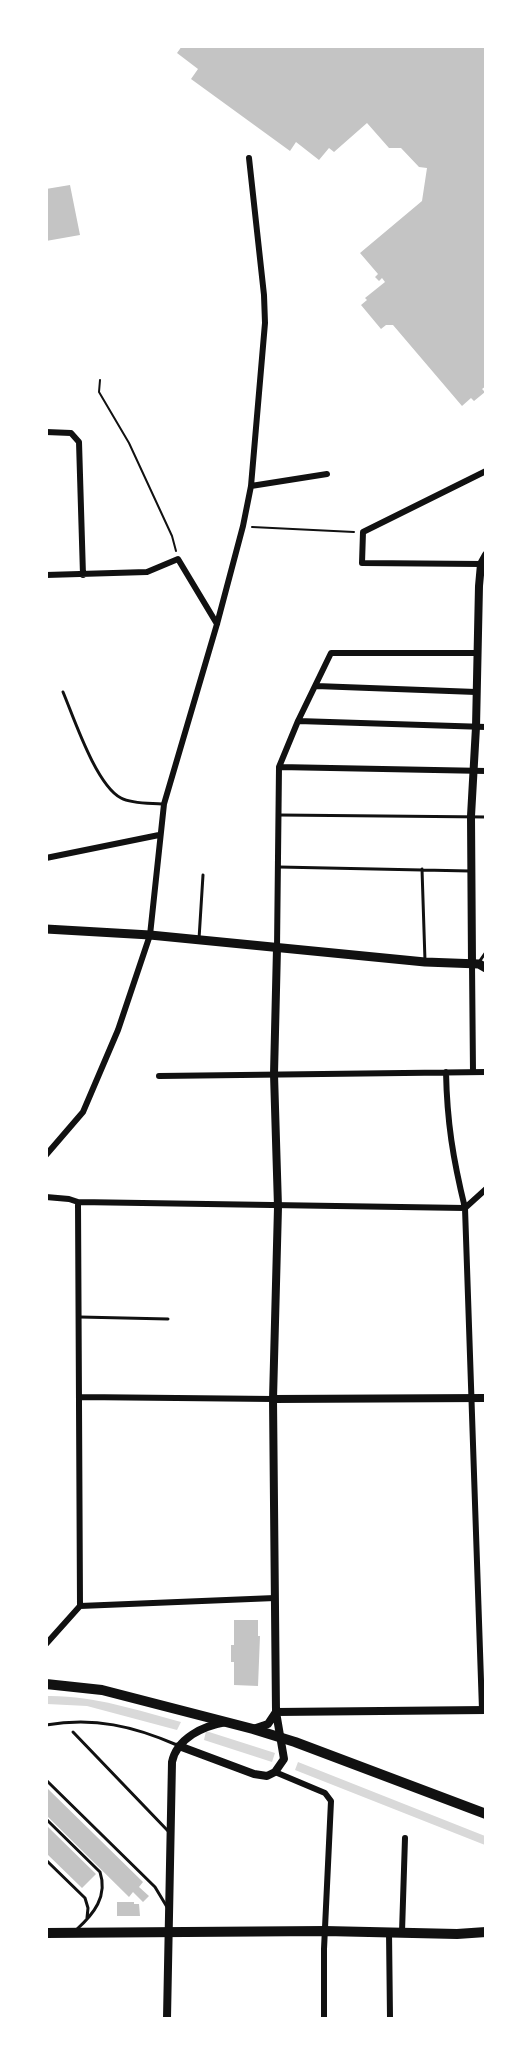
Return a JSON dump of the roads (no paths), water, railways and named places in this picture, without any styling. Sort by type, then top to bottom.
[{"type":"main road","points":[[46,929],[199,939],[425,962],[479,965]]},
{"type":"main road","points":[[46,1684],[102,1690],[282,1737],[486,1814]]},
{"type":"main road","points":[[46,1933],[486,1932]]},
{"type":"street","points":[[46,1155],[83,1112],[118,1030],[150,935],[164,804],[243,526],[251,486],[265,323],[249,158]]},
{"type":"street","points":[[46,432],[71,433],[79,442],[83,575]]},
{"type":"street","points":[[482,564],[362,563],[363,532],[486,471]]},
{"type":"street","points":[[251,486],[327,474]]},
{"type":"street","points":[[474,1072],[479,965],[472,871],[471,816],[476,727],[479,586],[482,564],[486,555]]},
{"type":"street","points":[[46,575],[147,572],[178,559],[217,624]]},
{"type":"street","points":[[179,1746],[254,1774],[267,1776],[276,1772],[284,1759],[276,1712],[273,1399],[278,1207],[274,1074],[279,767],[298,721],[331,653],[477,653]]},
{"type":"street","points":[[316,686],[476,692]]},
{"type":"street","points":[[298,721],[486,727]]},
{"type":"street","points":[[279,767],[486,771]]},
{"type":"street","points":[[46,858],[159,834]]},
{"type":"street","points":[[276,1712],[484,1710],[465,1208],[450,1141],[447,1117],[447,1072]]},
{"type":"street","points":[[159,1076],[486,1072]]},
{"type":"street","points":[[46,1197],[78,1202],[278,1207],[465,1208],[486,1189]]},
{"type":"street","points":[[46,1644],[80,1606],[78,1202]]},
{"type":"street","points":[[80,1396],[273,1399],[486,1398]]},
{"type":"street","points":[[80,1606],[275,1598]]},
{"type":"street","points":[[253,1729],[268,1724],[276,1712]]},
{"type":"street","points":[[167,2019],[172,1762],[179,1746],[187,1739],[206,1728],[226,1722]]},
{"type":"street","points":[[276,1772],[325,1793],[331,1801],[325,1931],[324,2019]]},
{"type":"street","points":[[402,1932],[405,1838]]},
{"type":"street","points":[[388,1932],[390,2019]]},
{"type":"lane","points":[[63,692],[93,762],[107,786],[121,798],[164,804]]},
{"type":"lane","points":[[279,815],[486,817]]},
{"type":"lane","points":[[277,867],[472,871]]},
{"type":"lane","points":[[422,869],[425,962]]},
{"type":"lane","points":[[199,939],[203,875]]},
{"type":"lane","points":[[479,965],[486,952]]},
{"type":"lane","points":[[78,1317],[168,1319]]},
{"type":"lane","points":[[46,1725],[69,1722],[107,1722],[153,1735],[179,1746]]},
{"type":"lane","points":[[73,1732],[170,1834]]},
{"type":"lane","points":[[46,1780],[155,1887],[168,1910]]},
{"type":"lane","points":[[46,1819],[100,1872],[103,1892],[100,1901],[87,1920],[73,1933]]},
{"type":"lane","points":[[46,1860],[85,1898],[88,1908],[87,1920]]}]
